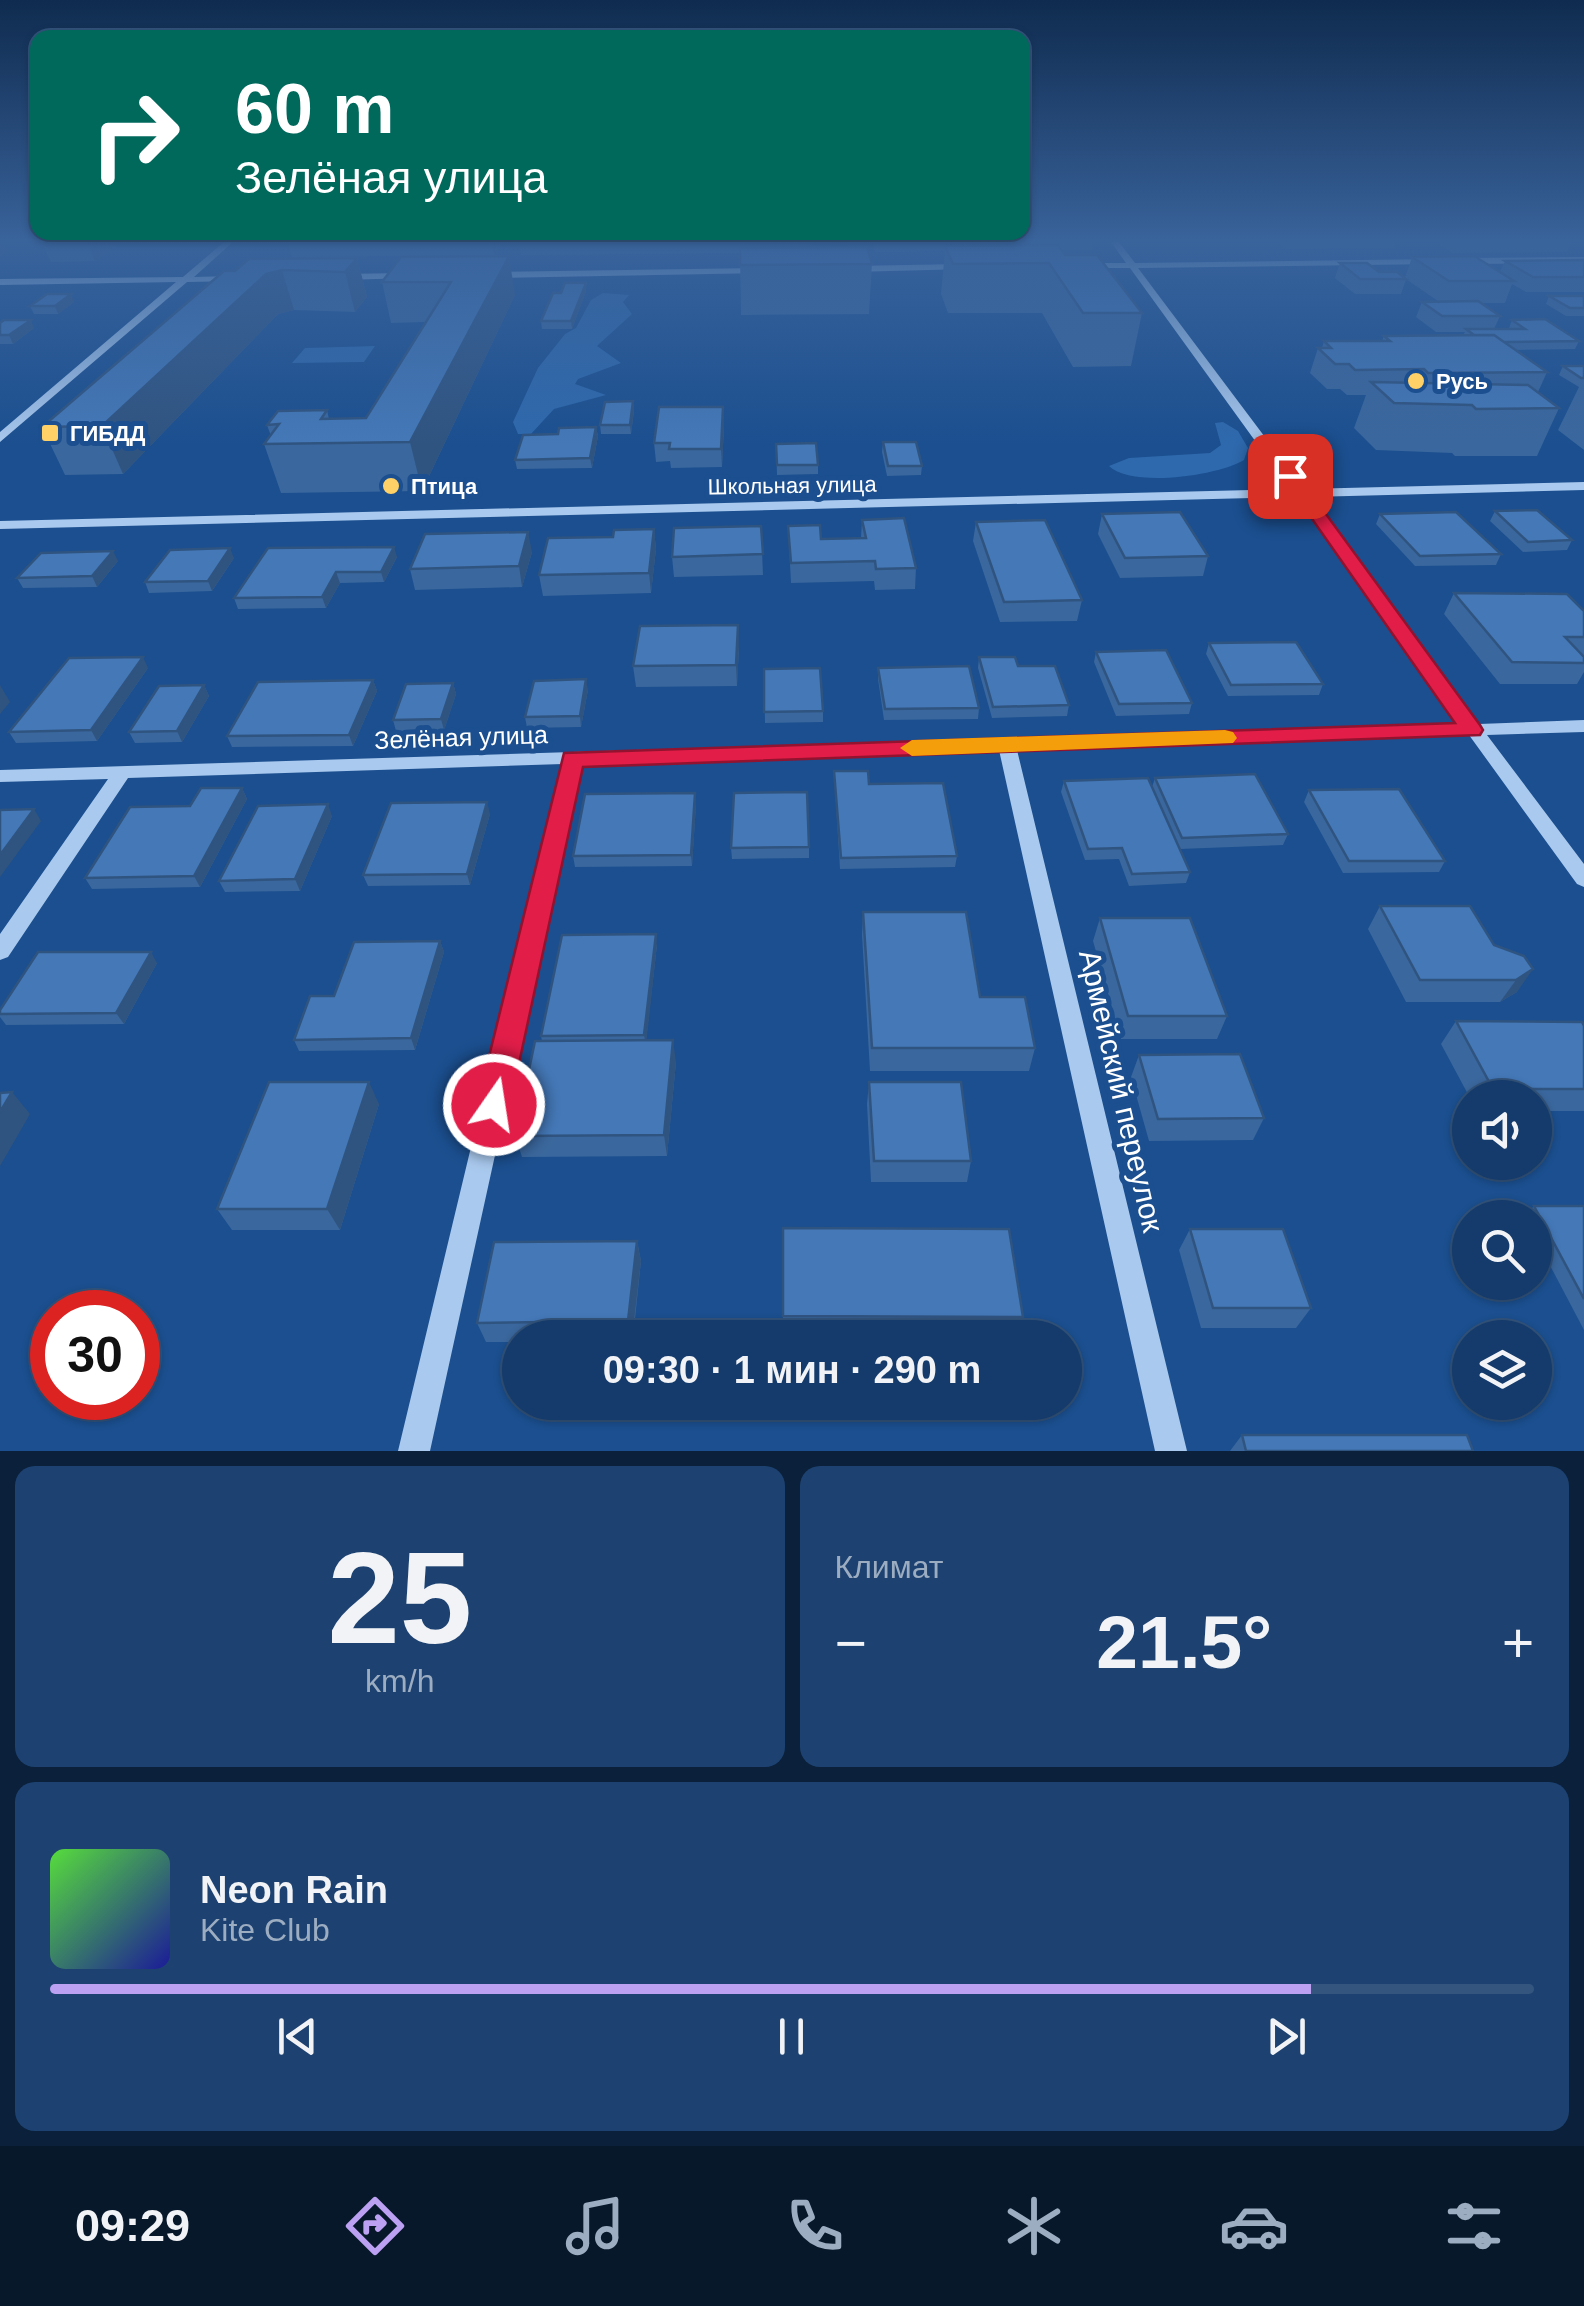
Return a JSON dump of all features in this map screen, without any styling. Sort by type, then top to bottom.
[{"type":"street","points":[[0,438],[149,310]]},
{"type":"street","points":[[1165,310],[1584,879]]},
{"type":"street","name":"Школьная улица","points":[[0,525],[1584,486]]},
{"type":"street","name":"Зелёная улица","points":[[0,776],[1584,726]]},
{"type":"street","name":"Армейский переулок","points":[[1008,745],[1171,1451]]},
{"type":"street","points":[[414,1451],[573,759]]},
{"type":"street","points":[[0,951],[122,773]]},
{"type":"shaded area","points":[[586,310],[629,310],[632,314],[597,346],[621,363],[578,379],[575,384],[606,395],[554,409],[531,434],[518,434],[513,422],[538,368],[565,334],[576,328]]},
{"type":"shaded area","points":[[375,346],[364,362],[292,363],[305,348]]},
{"type":"shaded area","points":[[1223,422],[1238,431],[1248,448],[1244,460],[1232,466],[1196,475],[1155,478],[1120,473],[1109,466],[1129,458],[1210,453],[1221,445],[1215,423]]},
{"type":"building","points":[[179,310],[227,310],[102,426],[42,427]]},
{"type":"building","points":[[434,310],[480,310],[410,442],[264,444],[279,424],[267,425],[278,411],[327,410],[321,419],[366,418]]},
{"type":"building","points":[[546,310],[575,310],[571,321],[541,321]]},
{"type":"building","points":[[1081,310],[1139,310],[1142,313],[1083,313]]},
{"type":"building","points":[[1433,310],[1491,310],[1500,316],[1442,316]]},
{"type":"building","points":[[1545,319],[1579,341],[1504,342],[1494,335],[1474,335],[1466,329],[1525,329],[1512,320]]},
{"type":"building","points":[[31,320],[9,335],[0,335],[0,323]]},
{"type":"building","points":[[1494,335],[1547,372],[1355,370],[1349,364],[1335,364],[1318,348],[1331,348],[1324,341],[1390,341],[1384,336]]},
{"type":"building","points":[[1563,366],[1584,366],[1584,378],[1581,378]]},
{"type":"building","points":[[1371,382],[1528,385],[1559,408],[1476,409],[1472,405],[1394,403]]},
{"type":"building","points":[[633,401],[630,425],[600,425],[605,402]]},
{"type":"building","points":[[659,407],[723,407],[721,449],[669,449],[670,443],[654,443]]},
{"type":"building","points":[[596,427],[590,458],[515,460],[523,435],[558,434],[559,428]]},
{"type":"building","points":[[883,442],[916,442],[922,466],[888,466]]},
{"type":"building","points":[[816,443],[818,465],[777,465],[776,444]]},
{"type":"building","points":[[1537,510],[1572,540],[1528,542],[1495,511]]},
{"type":"building","points":[[1180,512],[1208,556],[1125,558],[1102,514]]},
{"type":"building","points":[[1456,512],[1501,554],[1420,556],[1380,514]]},
{"type":"building","points":[[904,518],[916,568],[876,569],[875,561],[791,563],[788,526],[820,525],[821,539],[866,538],[862,520]]},
{"type":"building","points":[[1045,520],[1082,600],[1004,602],[976,522]]},
{"type":"building","points":[[761,526],[763,554],[672,557],[674,528]]},
{"type":"building","points":[[654,529],[649,573],[539,575],[548,538],[613,537],[614,530]]},
{"type":"building","points":[[528,532],[519,566],[410,569],[425,534]]},
{"type":"building","points":[[394,547],[381,572],[336,572],[322,597],[234,598],[268,548]]},
{"type":"building","points":[[230,548],[208,581],[145,582],[170,550]]},
{"type":"building","points":[[113,551],[92,576],[17,578],[41,553]]},
{"type":"building","points":[[1454,593],[1567,594],[1584,611],[1584,637],[1565,637],[1584,657],[1584,663],[1512,662]]},
{"type":"building","points":[[738,625],[736,665],[633,666],[640,626]]},
{"type":"building","points":[[1296,642],[1323,684],[1231,685],[1209,643]]},
{"type":"building","points":[[1166,650],[1192,703],[1119,704],[1096,652]]},
{"type":"building","points":[[143,657],[91,730],[9,732],[69,658]]},
{"type":"building","points":[[979,657],[1015,657],[1018,666],[1055,666],[1069,705],[993,707]]},
{"type":"building","points":[[969,666],[979,708],[885,709],[878,668]]},
{"type":"building","points":[[820,668],[823,711],[764,712],[764,669]]},
{"type":"building","points":[[586,679],[580,716],[525,717],[534,681]]},
{"type":"building","points":[[373,680],[349,735],[227,736],[258,682]]},
{"type":"building","points":[[453,683],[441,719],[393,720],[406,684]]},
{"type":"building","points":[[204,685],[177,731],[129,732],[159,686]]},
{"type":"building","points":[[834,771],[868,771],[869,784],[943,783],[957,856],[841,858]]},
{"type":"building","points":[[1255,774],[1288,834],[1182,838],[1155,778]]},
{"type":"building","points":[[1148,778],[1190,872],[1132,874],[1122,848],[1088,849],[1064,781]]},
{"type":"building","points":[[201,788],[242,788],[194,876],[85,878],[130,807],[190,806]]},
{"type":"building","points":[[1399,789],[1445,861],[1349,861],[1309,790]]},
{"type":"building","points":[[807,792],[809,847],[731,848],[734,793]]},
{"type":"building","points":[[695,793],[691,855],[573,856],[585,794]]},
{"type":"building","points":[[487,802],[467,874],[363,875],[391,803]]},
{"type":"building","points":[[328,804],[295,879],[219,881],[258,806]]},
{"type":"building","points":[[34,809],[0,855],[0,810]]},
{"type":"building","points":[[1380,906],[1470,906],[1494,945],[1524,956],[1533,969],[1516,980],[1420,980]]},
{"type":"building","points":[[863,912],[966,912],[980,997],[1025,997],[1035,1048],[872,1048]]},
{"type":"building","points":[[1100,918],[1190,918],[1227,1016],[1128,1016]]},
{"type":"building","points":[[656,934],[644,1035],[541,1036],[562,935]]},
{"type":"building","points":[[440,941],[411,1038],[294,1040],[310,996],[334,996],[354,942]]},
{"type":"building","points":[[38,952],[151,952],[116,1013],[0,1014]]},
{"type":"building","points":[[1456,1021],[1582,1022],[1584,1089],[1552,1089],[1552,1080],[1488,1080]]},
{"type":"building","points":[[673,1040],[664,1135],[515,1136],[535,1041]]},
{"type":"building","points":[[1240,1054],[1264,1118],[1158,1119],[1139,1055]]},
{"type":"building","points":[[269,1082],[369,1082],[327,1209],[217,1209]]},
{"type":"building","points":[[869,1082],[961,1082],[971,1161],[874,1161]]},
{"type":"building","points":[[12,1092],[0,1112],[0,1093]]},
{"type":"building","points":[[1552,1206],[1584,1206],[1584,1299],[1552,1239]]},
{"type":"building","points":[[783,1228],[1009,1229],[1023,1317],[783,1316]]},
{"type":"building","points":[[1190,1229],[1283,1229],[1311,1308],[1213,1308]]},
{"type":"building","points":[[637,1241],[628,1320],[477,1323],[494,1242]]},
{"type":"building","points":[[1242,1435],[1467,1435],[1473,1451],[1246,1451]]},
{"type":"slow traffic","points":[[912,748],[1225,738]]},
{"type":"place","name":"Русь","points":[[1416,381]]},
{"type":"place","name":"ГИБДД","points":[[50,433]]},
{"type":"place","name":"Птица","points":[[391,486]]},
{"type":"route","points":[[494,1105],[573,759],[1472,730],[1290,476]]}]
